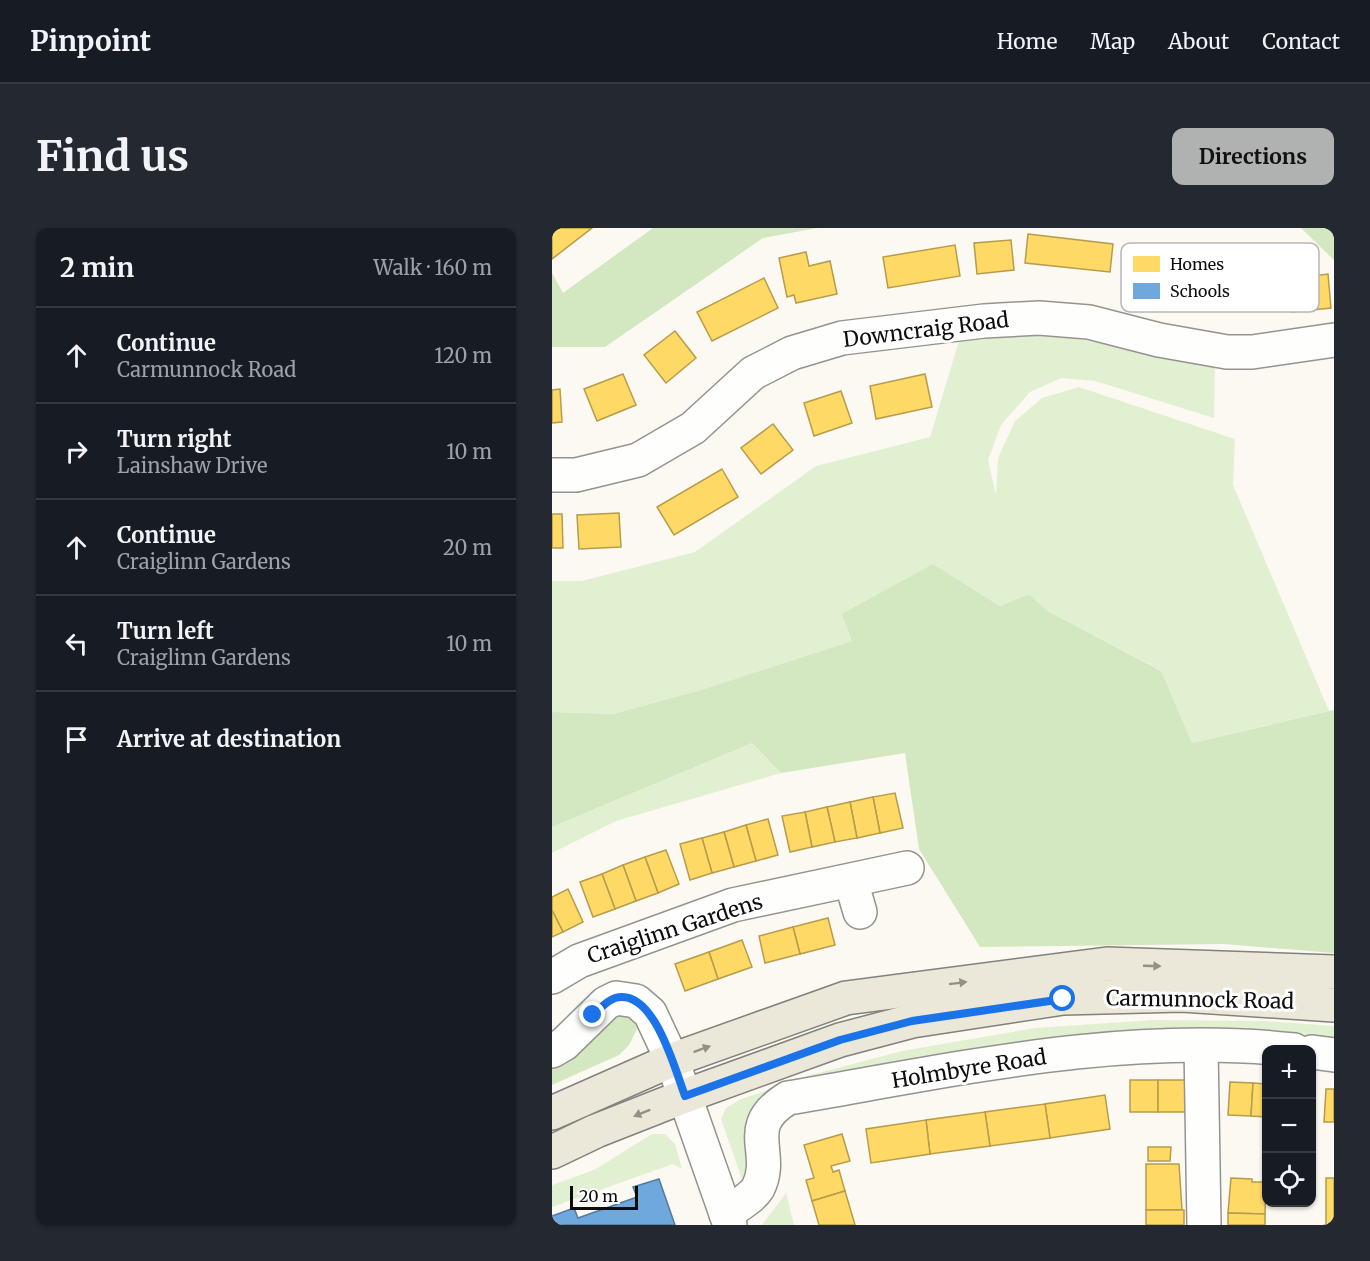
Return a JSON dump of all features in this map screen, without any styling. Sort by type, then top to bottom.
[{"type":"main road","name":"Carmunnock Road","points":[[552,1113],[672,1060],[846,998],[1107,964],[1334,972]]},
{"type":"main road","name":"Carmunnock Road","points":[[552,1152],[596,1131],[685,1096],[840,1040],[912,1021],[986,1008],[1063,999],[1182,995],[1334,1005]]},
{"type":"street","name":"Downcraig Road","points":[[552,475],[576,475],[639,460],[693,428],[753,373],[792,353],[842,338],[984,321],[1039,318],[1089,322],[1159,340],[1227,352],[1252,352],[1334,340]]},
{"type":"street","name":"Craiglinn Gardens","points":[[552,977],[579,961],[733,905],[907,868]]},
{"type":"street","points":[[851,881],[860,912]]},
{"type":"street","points":[[552,1051],[564,1044],[606,1003],[625,998],[636,1001],[650,1013],[672,1060],[728,1220]]},
{"type":"street","points":[[1201,1046],[1204,1225]]},
{"type":"street","name":"Holmbyre Road","points":[[728,1220],[757,1190],[764,1169],[760,1131],[773,1107],[788,1098],[1086,1051],[1201,1046],[1262,1049]]},
{"type":"street","points":[[1316,1053],[1334,1055]]},
{"type":"green space","points":[[653,228],[817,228],[763,238],[605,347],[552,347],[552,273],[563,293]]},
{"type":"green space","points":[[1301,228],[1334,228],[1334,260],[1319,243]]},
{"type":"green space","points":[[1054,334],[1215,367],[1214,418],[1095,381],[1061,378],[1030,392],[1001,425],[988,460],[996,495],[998,458],[1015,421],[1042,398],[1079,387],[1235,439],[1233,485],[1329,711],[1192,743],[1160,670],[1046,610],[1029,594],[1000,606],[933,564],[852,641],[701,690],[613,714],[552,712],[552,581],[582,581],[695,552],[816,466],[930,437],[959,341]]},
{"type":"green space","points":[[933,564],[1000,606],[1029,594],[1046,610],[1161,671],[1192,743],[1334,710],[1334,953],[1224,944],[980,947],[919,849],[905,753],[781,773],[752,743],[552,827],[552,712],[613,714],[701,690],[852,641],[842,614]]},
{"type":"green space","points":[[752,743],[781,773],[616,821],[552,853],[552,827]]},
{"type":"green space","points":[[625,1013],[634,1019],[637,1029],[629,1045],[619,1055],[552,1085],[552,1069],[573,1058],[606,1025]]},
{"type":"green space","points":[[1154,1020],[1265,1021],[1334,1026],[1334,1044],[1262,1045],[1262,1050],[779,1094],[756,1166],[743,1182],[721,1119],[726,1108],[739,1100],[811,1075],[902,1051],[1035,1028]]},
{"type":"green space","points":[[652,1134],[665,1134],[675,1144],[682,1169],[673,1164],[552,1207],[552,1185],[594,1170]]},
{"type":"green space","points":[[786,1193],[794,1225],[762,1225]]},
{"type":"building: Homes","points":[[552,228],[592,228],[552,259]]},
{"type":"building: Homes","points":[[1028,234],[1113,244],[1110,272],[1025,263]]},
{"type":"building: Homes","points":[[1011,240],[1014,270],[977,274],[974,243]]},
{"type":"building: Homes","points":[[955,245],[960,276],[888,288],[883,257]]},
{"type":"building: Homes","points":[[806,252],[809,266],[830,261],[837,294],[796,303],[794,295],[787,297],[779,258]]},
{"type":"building: Homes","points":[[1328,274],[1331,308],[1319,309],[1319,275]]},
{"type":"building: Homes","points":[[764,278],[778,308],[712,341],[697,312]]},
{"type":"building: Homes","points":[[675,331],[696,358],[666,383],[644,355]]},
{"type":"building: Homes","points":[[623,374],[636,405],[597,421],[584,389]]},
{"type":"building: Homes","points":[[925,374],[932,407],[876,419],[870,386]]},
{"type":"building: Homes","points":[[560,389],[562,422],[552,423],[552,390]]},
{"type":"building: Homes","points":[[841,391],[852,423],[814,436],[804,403]]},
{"type":"building: Homes","points":[[773,424],[793,450],[761,474],[741,448]]},
{"type":"building: Homes","points":[[722,469],[738,497],[674,535],[657,507]]},
{"type":"building: Homes","points":[[619,513],[621,547],[579,549],[577,515]]},
{"type":"building: Homes","points":[[552,514],[562,514],[563,548],[552,548]]},
{"type":"building: Homes","points":[[895,793],[903,828],[880,833],[873,797]]},
{"type":"building: Homes","points":[[873,797],[880,833],[857,838],[850,802]]},
{"type":"building: Homes","points":[[850,802],[857,838],[835,842],[827,807]]},
{"type":"building: Homes","points":[[827,807],[835,842],[812,847],[805,812]]},
{"type":"building: Homes","points":[[805,812],[812,847],[790,852],[782,816]]},
{"type":"building: Homes","points":[[768,819],[778,855],[756,861],[746,825]]},
{"type":"building: Homes","points":[[746,825],[756,861],[734,867],[724,832]]},
{"type":"building: Homes","points":[[724,832],[734,867],[712,873],[702,838]]},
{"type":"building: Homes","points":[[702,838],[712,873],[690,880],[680,844]]},
{"type":"building: Homes","points":[[666,850],[679,884],[658,893],[645,857]]},
{"type":"building: Homes","points":[[645,857],[658,893],[636,901],[623,865]]},
{"type":"building: Homes","points":[[623,865],[636,901],[615,909],[602,874]]},
{"type":"building: Homes","points":[[602,874],[615,909],[593,917],[580,882]]},
{"type":"building: Homes","points":[[568,889],[583,922],[563,932],[552,910],[552,897]]},
{"type":"building: Homes","points":[[552,910],[563,932],[552,937]]},
{"type":"building: Homes","points":[[828,918],[835,945],[800,954],[793,927]]},
{"type":"building: Homes","points":[[793,927],[800,954],[765,963],[759,936]]},
{"type":"building: Homes","points":[[742,940],[752,967],[718,979],[709,952]]},
{"type":"building: Homes","points":[[709,952],[718,979],[685,991],[675,964]]},
{"type":"building: Homes","points":[[1130,1080],[1158,1080],[1158,1112],[1130,1112]]},
{"type":"building: Homes","points":[[1158,1080],[1186,1080],[1185,1112],[1158,1112]]},
{"type":"building: Homes","points":[[1230,1082],[1253,1083],[1251,1116],[1228,1115]]},
{"type":"building: Homes","points":[[1253,1083],[1262,1084],[1262,1117],[1251,1116]]},
{"type":"building: Homes","points":[[1326,1089],[1334,1089],[1334,1122],[1324,1122]]},
{"type":"building: Homes","points":[[1105,1095],[1110,1129],[1050,1138],[1045,1104]]},
{"type":"building: Homes","points":[[1045,1104],[1050,1138],[990,1146],[985,1112]]},
{"type":"building: Homes","points":[[985,1112],[990,1146],[930,1154],[926,1120]]},
{"type":"building: Homes","points":[[926,1120],[930,1154],[871,1163],[866,1129]]},
{"type":"building: Homes","points":[[842,1134],[850,1161],[831,1166],[833,1172],[839,1170],[845,1191],[812,1201],[806,1180],[814,1178],[804,1145]]},
{"type":"building: Homes","points":[[1148,1147],[1171,1147],[1170,1161],[1148,1161]]},
{"type":"building: Homes","points":[[1146,1164],[1179,1164],[1182,1210],[1146,1210]]},
{"type":"building: Homes","points":[[1231,1178],[1262,1182],[1262,1207],[1265,1207],[1265,1214],[1228,1213]]},
{"type":"building: Homes","points":[[1326,1178],[1334,1178],[1334,1225],[1326,1225]]},
{"type":"building: Homes","points":[[845,1191],[855,1225],[819,1225],[812,1201]]},
{"type":"building: Homes","points":[[1146,1210],[1184,1210],[1184,1225],[1146,1225]]},
{"type":"building: Homes","points":[[1228,1213],[1265,1214],[1265,1225],[1228,1225]]},
{"type":"building: Schools","points":[[659,1179],[675,1225],[552,1225],[552,1216],[574,1208],[578,1218],[637,1197],[633,1187]]},
{"type":"route","points":[[593,1015],[606,1003],[616,998],[636,1001],[650,1013],[672,1060],[685,1096],[840,1040],[912,1021],[986,1008],[1063,999]]}]
